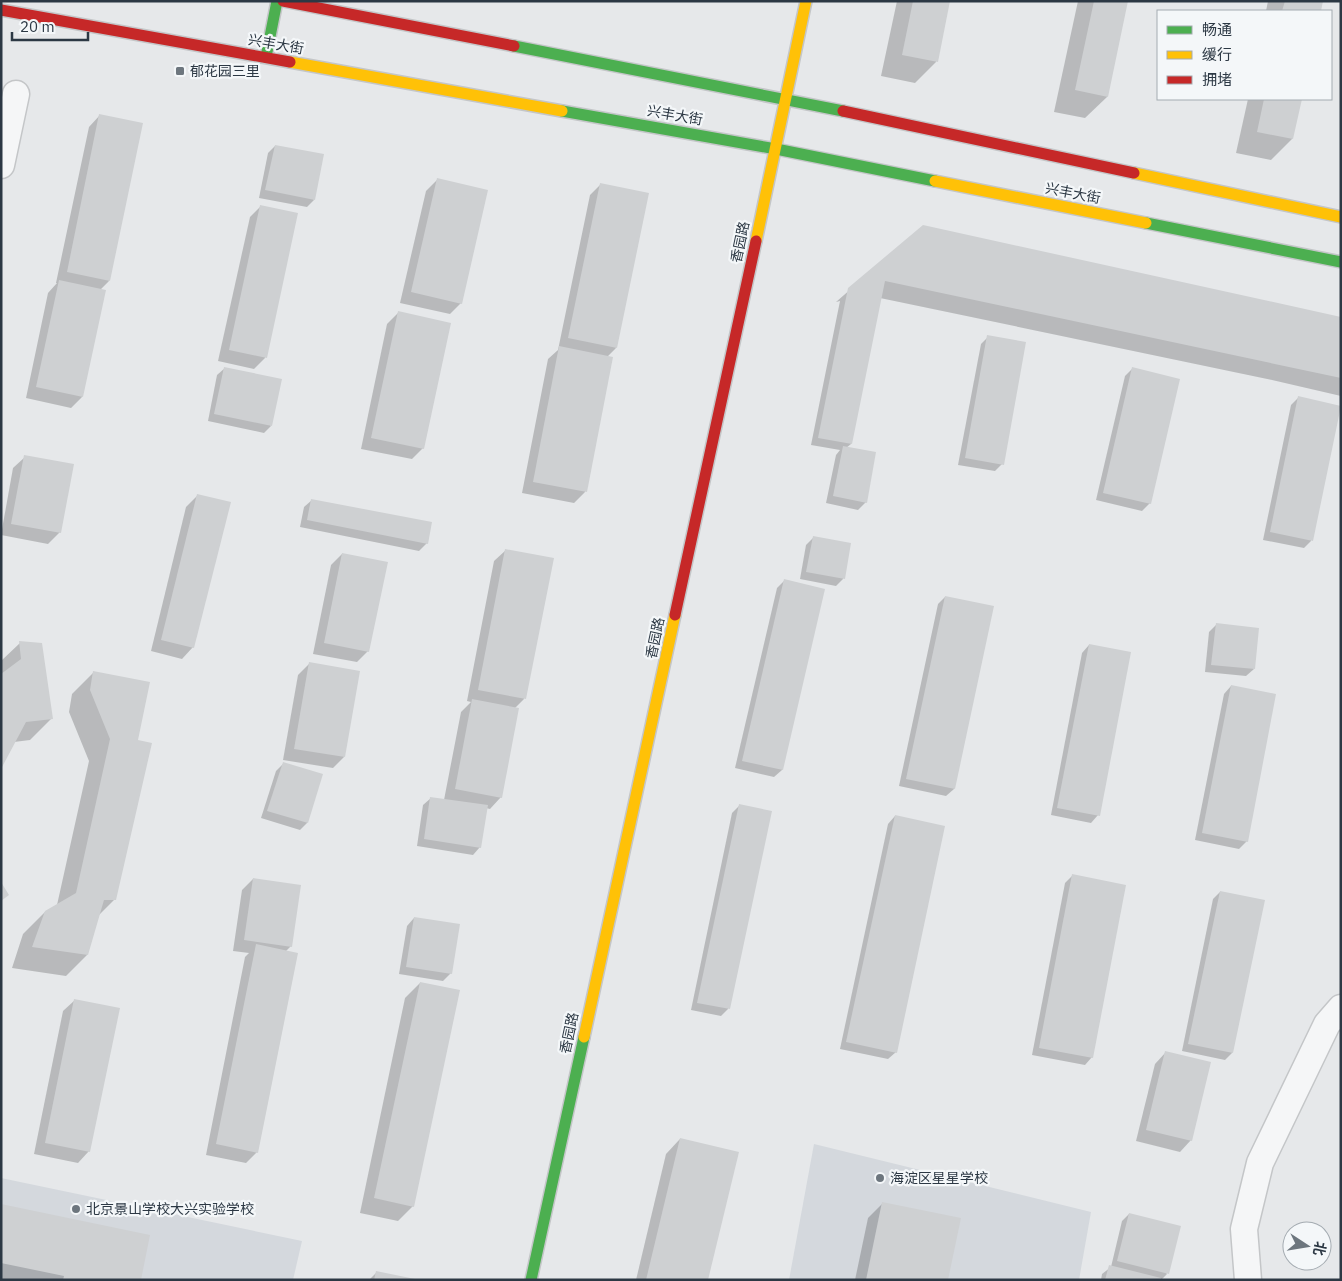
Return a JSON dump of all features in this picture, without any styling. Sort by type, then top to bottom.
[{"type":"main road","points":[[266,57],[277,1]]},
{"type":"main road","points":[[283,1],[786,100],[1341,217]]},
{"type":"main road","name":"香园路","points":[[531,1280],[776,149],[806,1]]},
{"type":"main road","name":"兴丰大街","points":[[1,10],[776,149],[1341,262]]},
{"type":"street","points":[[1,165],[16,94]]},
{"type":"street","points":[[1248,1280],[1244,1229],[1260,1163],[1327,1024],[1341,1008]]},
{"type":"shaded area","name":"海淀区星星学校","points":[[814,1144],[1091,1212],[1079,1280],[789,1280]]},
{"type":"shaded area","name":"北京景山学校大兴实验学校","points":[[1,1178],[302,1241],[293,1280],[1,1280]]},
{"type":"building","points":[[913,1],[950,1],[938,62],[902,55]]},
{"type":"building","points":[[1094,1],[1128,1],[1108,97],[1075,90]]},
{"type":"building","points":[[1285,1],[1323,1],[1321,10],[1282,10]]},
{"type":"building","points":[[1264,100],[1302,100],[1293,139],[1257,132]]},
{"type":"building","points":[[99,114],[143,123],[110,281],[67,272]]},
{"type":"building","points":[[275,145],[324,154],[315,200],[265,190]]},
{"type":"building","points":[[437,178],[488,190],[462,304],[411,292]]},
{"type":"building","points":[[600,183],[649,193],[617,348],[568,338]]},
{"type":"building","points":[[260,205],[298,213],[267,358],[229,350]]},
{"type":"building","points":[[923,225],[1341,317],[1341,378],[885,281],[852,444],[818,438],[848,288]]},
{"type":"building","points":[[59,280],[106,290],[83,397],[36,387]]},
{"type":"building","points":[[398,311],[451,323],[424,449],[371,438]]},
{"type":"building","points":[[987,335],[1026,342],[1004,465],[965,458]]},
{"type":"building","points":[[559,346],[613,357],[587,492],[533,482]]},
{"type":"building","points":[[224,367],[282,379],[272,426],[214,414]]},
{"type":"building","points":[[1132,367],[1180,379],[1151,504],[1103,493]]},
{"type":"building","points":[[1298,396],[1341,406],[1313,541],[1270,532]]},
{"type":"building","points":[[843,446],[876,452],[867,503],[833,496]]},
{"type":"building","points":[[24,455],[74,464],[61,533],[11,524]]},
{"type":"building","points":[[197,494],[231,502],[194,648],[161,640]]},
{"type":"building","points":[[311,499],[432,522],[428,544],[307,520]]},
{"type":"building","points":[[813,536],[851,543],[845,579],[806,572]]},
{"type":"building","points":[[505,549],[554,558],[526,699],[478,690]]},
{"type":"building","points":[[342,553],[388,562],[369,652],[324,643]]},
{"type":"building","points":[[784,579],[825,589],[783,770],[742,761]]},
{"type":"building","points":[[945,596],[994,606],[955,789],[906,779]]},
{"type":"building","points":[[1216,623],[1259,628],[1255,669],[1211,665]]},
{"type":"building","points":[[19,641],[42,643],[53,719],[26,722],[1,769],[1,674],[21,659]]},
{"type":"building","points":[[1089,644],[1131,652],[1100,816],[1057,808]]},
{"type":"building","points":[[309,662],[360,671],[345,757],[294,749]]},
{"type":"building","points":[[93,671],[150,682],[138,740],[152,743],[116,900],[104,900],[88,955],[32,947],[45,911],[76,893],[110,739],[90,690]]},
{"type":"building","points":[[1231,685],[1276,694],[1248,842],[1202,833]]},
{"type":"building","points":[[472,699],[519,708],[502,798],[455,789]]},
{"type":"building","points":[[283,762],[323,774],[308,823],[267,811]]},
{"type":"building","points":[[430,797],[488,805],[481,848],[424,839]]},
{"type":"building","points":[[739,804],[772,811],[730,1009],[697,1003]]},
{"type":"building","points":[[895,815],[945,826],[897,1053],[846,1042]]},
{"type":"building","points":[[1072,874],[1126,885],[1093,1058],[1039,1048]]},
{"type":"building","points":[[253,878],[301,885],[292,947],[244,940]]},
{"type":"building","points":[[1,882],[9,895],[1,901]]},
{"type":"building","points":[[1220,891],[1265,900],[1233,1053],[1188,1044]]},
{"type":"building","points":[[414,917],[460,924],[452,974],[406,967]]},
{"type":"building","points":[[256,944],[298,953],[258,1153],[216,1144]]},
{"type":"building","points":[[420,982],[460,990],[414,1207],[374,1198]]},
{"type":"building","points":[[74,999],[120,1008],[90,1152],[45,1143]]},
{"type":"building","points":[[1165,1051],[1211,1062],[1192,1141],[1146,1130]]},
{"type":"building","points":[[680,1138],[739,1152],[708,1280],[646,1280]]},
{"type":"building","points":[[882,1202],[961,1218],[948,1280],[866,1280]]},
{"type":"building","points":[[1,1204],[150,1235],[141,1280],[63,1280],[64,1276],[1,1263]]},
{"type":"building","points":[[1129,1213],[1181,1226],[1169,1274],[1117,1261]]},
{"type":"building","points":[[1109,1265],[1161,1278],[1161,1280],[1105,1280]]},
{"type":"building","points":[[376,1271],[415,1279],[415,1280],[374,1280]]},
{"type":"traffic: fast","points":[[266,57],[277,1]]},
{"type":"traffic: fast","points":[[514,46],[843,111]]},
{"type":"traffic: fast","points":[[562,111],[776,149],[935,181]]},
{"type":"traffic: fast","points":[[1146,223],[1341,262]]},
{"type":"traffic: fast","points":[[531,1280],[584,1037]]},
{"type":"traffic: slow","points":[[756,241],[806,1]]},
{"type":"traffic: slow","points":[[290,62],[562,111]]},
{"type":"traffic: slow","points":[[1134,173],[1341,217]]},
{"type":"traffic: slow","points":[[935,181],[1146,223]]},
{"type":"traffic: slow","points":[[584,1037],[675,615]]},
{"type":"traffic: jam","points":[[283,1],[514,46]]},
{"type":"traffic: jam","points":[[1,10],[290,62]]},
{"type":"traffic: jam","points":[[843,111],[1134,173]]},
{"type":"traffic: jam","points":[[675,615],[756,241]]},
{"type":"place","name":"郁花园三里","points":[[180,71]]},
{"type":"place","name":"海淀区星星学校","points":[[880,1178]]},
{"type":"place","name":"北京景山学校大兴实验学校","points":[[76,1209]]}]
